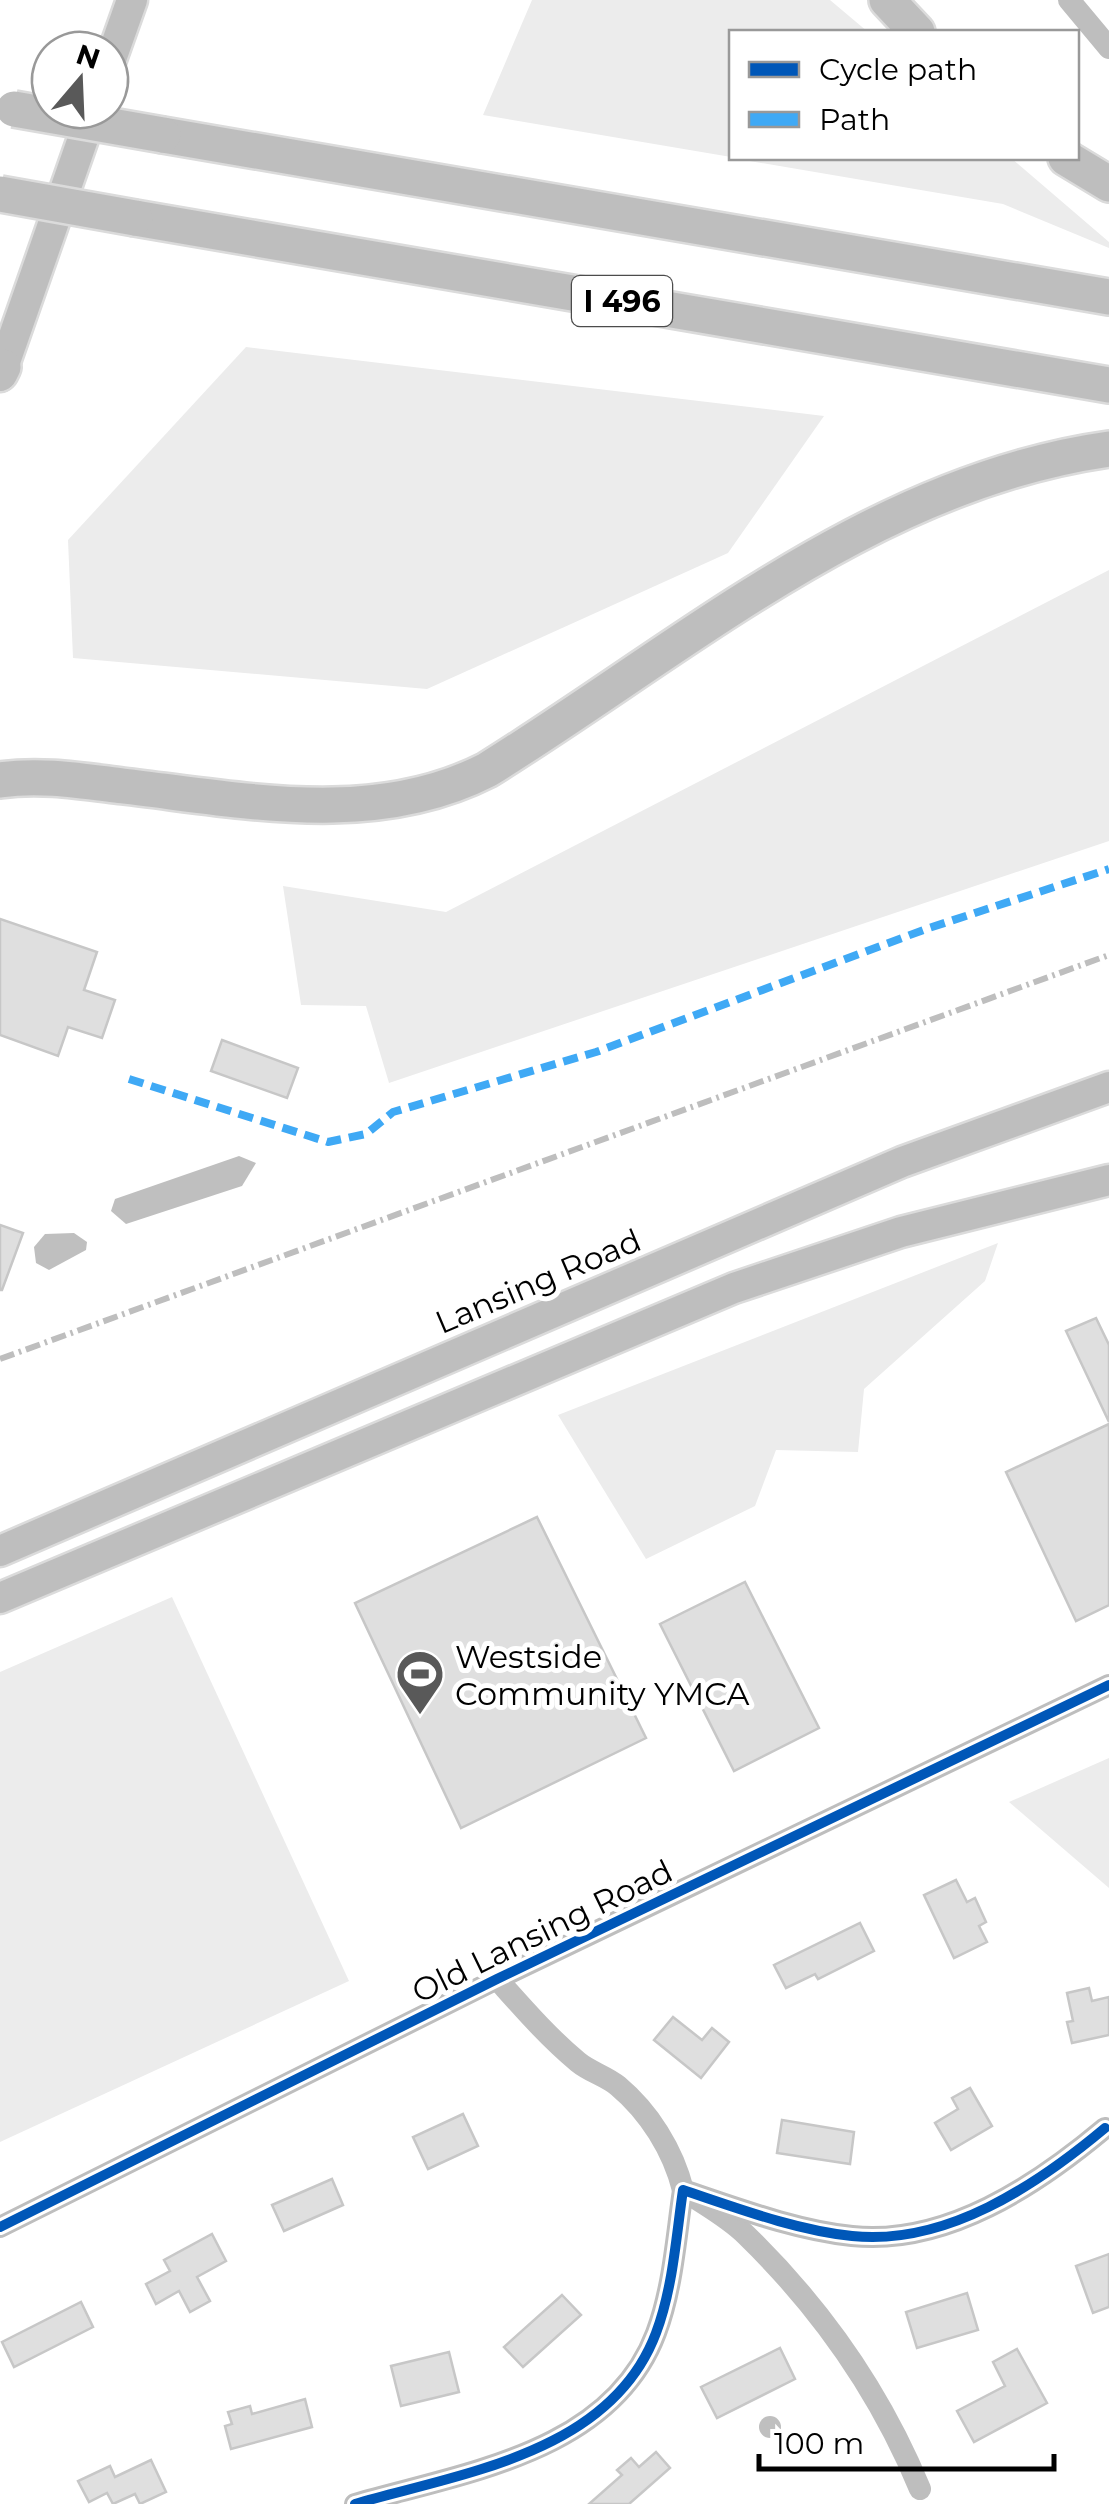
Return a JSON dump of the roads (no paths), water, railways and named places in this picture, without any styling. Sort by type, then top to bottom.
[{"type":"highway","points":[[887,0],[915,30]]},
{"type":"highway","points":[[7,108],[1109,297]]},
{"type":"highway","points":[[1069,160],[1109,184]]},
{"type":"highway","name":"I 496","points":[[0,194],[1109,385]]},
{"type":"highway","points":[[0,780],[57,778],[333,806],[390,802],[451,787],[487,770],[875,524],[998,474],[1109,449]]},
{"type":"main road","points":[[121,30],[132,0]]},
{"type":"main road","points":[[1,372],[86,130]]},
{"type":"main road","name":"Lansing Road","points":[[0,1551],[902,1162],[1109,1088]]},
{"type":"main road","points":[[0,1598],[734,1288],[902,1232],[1109,1180]]},
{"type":"street","points":[[1068,0],[1109,48]]},
{"type":"street","name":"Old Lansing Road","points":[[0,2227],[497,1979],[1109,1685]]},
{"type":"street","points":[[354,2504],[527,2454],[586,2421],[620,2390],[655,2338],[665,2307],[683,2190],[677,2166],[642,2110],[616,2084],[582,2066],[544,2032],[497,1979]]},
{"type":"street","points":[[683,2190],[756,2214],[852,2236],[890,2236],[930,2229],[986,2208],[1031,2184],[1105,2128]]},
{"type":"street","points":[[683,2190],[744,2232],[838,2342],[893,2423],[920,2489]]},
{"type":"railway","points":[[0,1359],[1109,955]]},
{"type":"place","name":"Westside Community YMCA","points":[[420,1716]]}]
